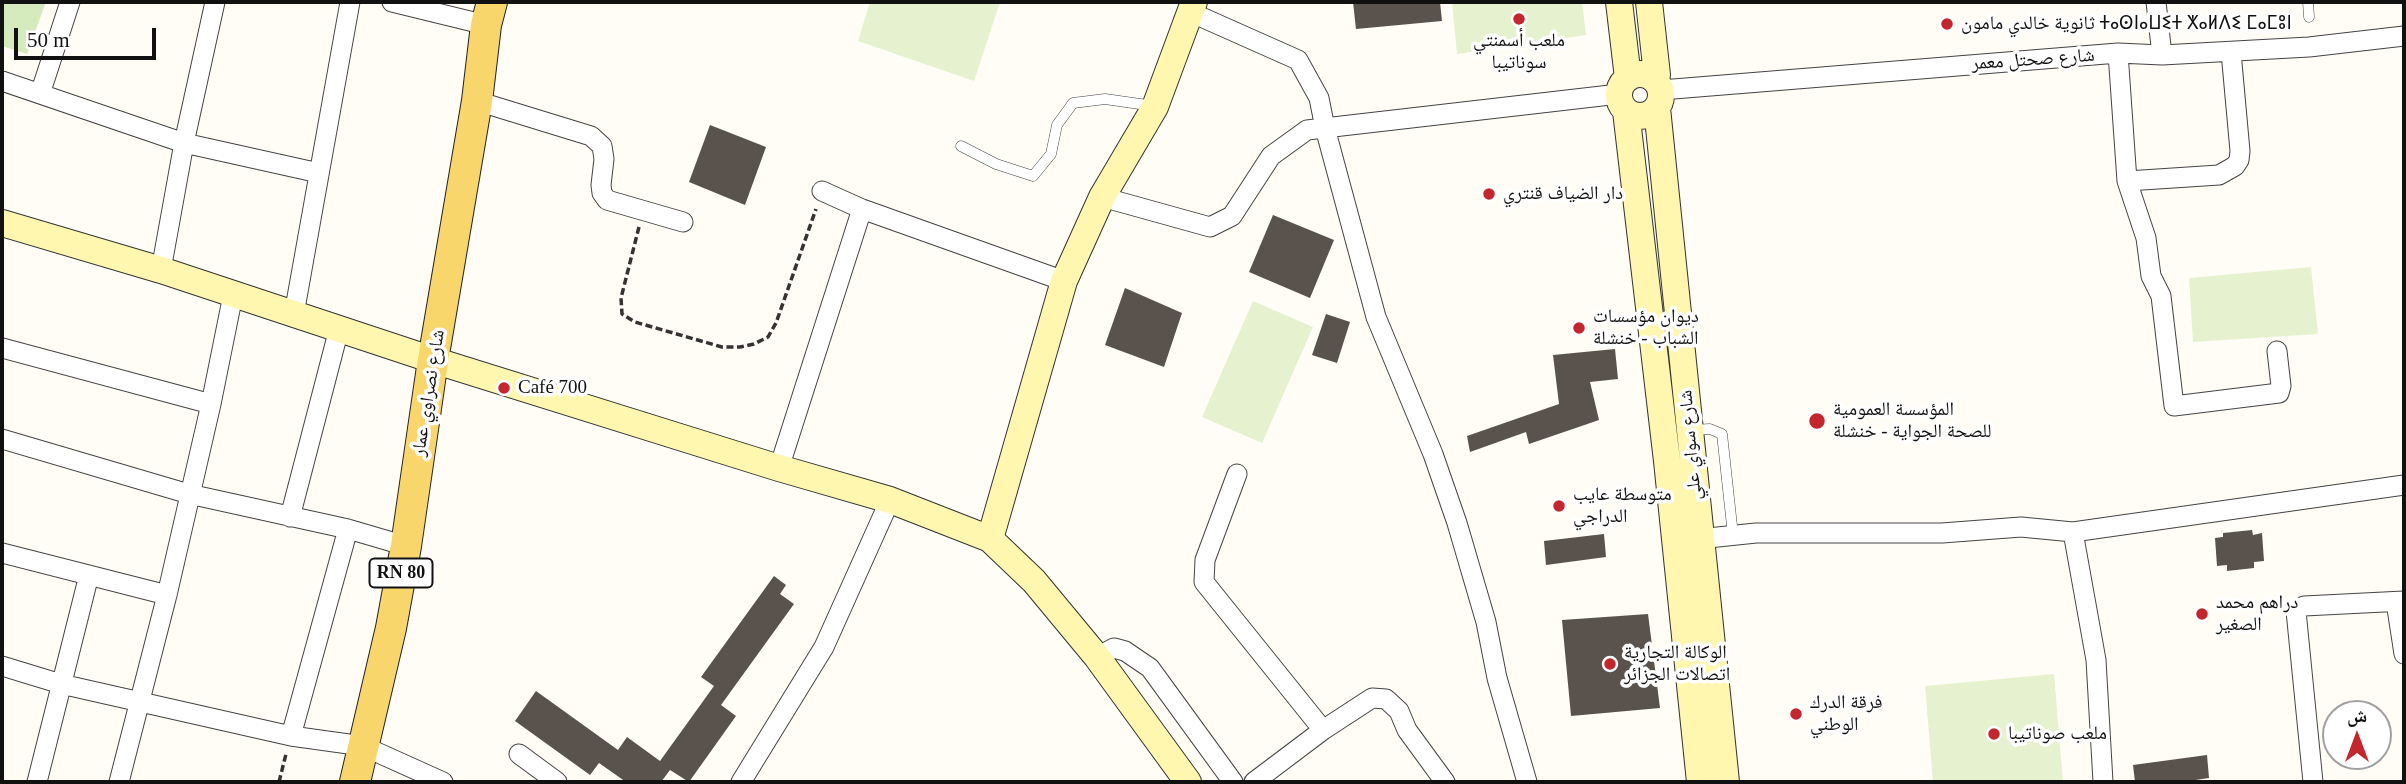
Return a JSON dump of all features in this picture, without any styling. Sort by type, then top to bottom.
[{"type":"main road","name":"شارع سواي علي","points":[[1619,2],[1624,94],[1667,461],[1687,540],[1726,782]]},
{"type":"main road","name":"شارع سواي علي","points":[[1649,2],[1689,430],[1687,540],[1700,782]]},
{"type":"main road","points":[[990,539],[1064,281],[1102,197],[1155,107],[1192,7]]},
{"type":"main road","name":"شارع نصراوي عمار","points":[[355,782],[391,628],[406,546],[489,13]]},
{"type":"main road","points":[[1638,74],[1657,92],[1651,114],[1642,117],[1624,94],[1638,74]]},
{"type":"main road","points":[[2,223],[161,270],[433,360],[779,468],[890,500],[990,539],[1034,581],[1097,657],[1182,780]]},
{"type":"street","points":[[40,94],[70,2]]},
{"type":"street","points":[[161,270],[184,143],[215,2]]},
{"type":"street","points":[[294,314],[350,2]]},
{"type":"street","points":[[392,2],[489,13]]},
{"type":"street","points":[[2156,2],[2162,55]]},
{"type":"street","points":[[1192,7],[1298,60],[1319,98],[1376,317],[1429,443],[1457,523],[1486,622],[1497,678],[1527,782]]},
{"type":"street","name":"شارع صحتل معمر","points":[[1657,92],[2118,53],[2162,55],[2231,52],[2309,47],[2404,36]]},
{"type":"street","points":[[2127,181],[2220,175],[2235,166],[2241,151],[2231,52]]},
{"type":"street","points":[[2118,53],[2127,181],[2146,238],[2151,276],[2161,296],[2174,406],[2279,393],[2281,386],[2277,351]]},
{"type":"street","points":[[2,81],[184,143],[319,173]]},
{"type":"street","points":[[1102,197],[1210,227],[1232,216],[1271,156],[1307,130],[1624,94]]},
{"type":"street","points":[[477,101],[591,136],[602,146],[601,186],[607,200],[682,222]]},
{"type":"street","points":[[822,191],[862,209],[1064,281]]},
{"type":"street","points":[[779,468],[862,209]]},
{"type":"street","points":[[118,782],[167,595],[233,295]]},
{"type":"street","points":[[290,517],[339,329]]},
{"type":"street","points":[[2,348],[211,404]]},
{"type":"street","points":[[2,439],[189,494],[348,529],[406,546]]},
{"type":"street","points":[[1237,474],[1205,560],[1204,582],[1323,730]]},
{"type":"street","points":[[1687,540],[1756,533],[1942,533],[2021,527],[2073,532],[2404,485]]},
{"type":"street","points":[[741,782],[824,647],[890,500]]},
{"type":"street","points":[[291,736],[348,529]]},
{"type":"street","points":[[2073,532],[2096,660],[2104,782]]},
{"type":"street","points":[[2,553],[167,595]]},
{"type":"street","points":[[37,782],[89,575]]},
{"type":"street","points":[[2313,782],[2296,611],[2304,606],[2400,601],[2404,653]]},
{"type":"street","points":[[1097,657],[1114,648],[1125,651],[1150,668],[1233,782]]},
{"type":"street","points":[[2,666],[61,684],[291,736],[363,746],[443,782]]},
{"type":"street","points":[[1254,782],[1323,730],[1372,698],[1386,699],[1399,711],[1407,730],[1445,782]]},
{"type":"street","points":[[519,754],[557,782]]},
{"type":"lane","points":[[2308,2],[2309,17]]},
{"type":"lane","points":[[961,146],[996,163],[1033,176],[1051,154],[1057,125],[1073,103],[1105,99],[1155,107]]},
{"type":"lane","points":[[1689,430],[1710,429],[1722,434],[1733,535]]},
{"type":"path","points":[[643,211],[620,304],[622,314],[635,322],[722,347],[740,347],[768,337],[776,323],[822,191]]},
{"type":"path","points":[[279,782],[291,736]]},
{"type":"green space","points":[[2,2],[46,2],[27,54],[2,46]]},
{"type":"green space","points":[[870,2],[1000,2],[974,81],[858,41]]},
{"type":"green space","name":"ملعب أسمنتي سوناتيبا","points":[[1452,2],[1582,2],[1586,35],[1457,54]]},
{"type":"green space","points":[[2311,267],[2318,334],[2193,342],[2189,278]]},
{"type":"green space","points":[[1253,301],[1313,327],[1262,443],[1202,417]]},
{"type":"green space","name":"ملعب صوناتيبا","points":[[2054,674],[2063,782],[1933,782],[1925,686]]},
{"type":"building","points":[[1353,2],[1440,2],[1442,21],[1356,29]]},
{"type":"building","points":[[710,125],[766,147],[745,205],[689,182]]},
{"type":"building","points":[[1273,215],[1334,240],[1310,298],[1249,272]]},
{"type":"building","points":[[1125,288],[1182,313],[1164,367],[1105,345]]},
{"type":"building","points":[[1326,314],[1350,322],[1337,363],[1312,355]]},
{"type":"building","points":[[1615,349],[1618,379],[1590,382],[1599,420],[1529,444],[1526,432],[1470,452],[1467,436],[1559,404],[1553,355]]},
{"type":"building","points":[[2252,530],[2253,535],[2262,533],[2264,561],[2254,562],[2254,568],[2227,571],[2227,565],[2217,566],[2215,538],[2223,537],[2223,533]]},
{"type":"building","points":[[1604,534],[1606,557],[1546,565],[1544,541]]},
{"type":"building","points":[[774,576],[786,585],[780,594],[794,604],[721,705],[736,716],[689,782],[670,770],[661,782],[626,782],[599,763],[590,775],[515,721],[536,691],[618,750],[627,737],[660,761],[714,686],[701,677]]},
{"type":"building","name":"الوكالة التجارية اتصالات الجزائر","points":[[1648,614],[1660,708],[1571,716],[1562,620]]},
{"type":"building","points":[[2207,755],[2209,778],[2182,782],[2135,782],[2133,765]]},
{"type":"place","name":"ملعب أسمنتي سوناتيبا","points":[[1519,19]]},
{"type":"place","name":"ثانوية خالدي مامون ⵜⴰⵙⵏⴰⵡⵉⵜ ⵅⴰⵍⴷⵉ ⵎⴰⵎⵓⵏ","points":[[1947,24]]},
{"type":"place","name":"دار الضياف قنتري","points":[[1489,194]]},
{"type":"place","name":"ديوان مؤسسات الشباب - خنشلة","points":[[1579,328]]},
{"type":"place","name":"Café 700","points":[[504,388]]},
{"type":"place","name":"المؤسسة العمومية للصحة الجواية - خنشلة","points":[[1817,421]]},
{"type":"place","name":"متوسطة عايب الدراجي","points":[[1559,506]]},
{"type":"place","name":"دراهم محمد الصغير","points":[[2202,614]]},
{"type":"place","name":"الوكالة التجارية اتصالات الجزائر","points":[[1610,664]]},
{"type":"place","name":"فرقة الدرك الوطني","points":[[1796,714]]},
{"type":"place","name":"ملعب صوناتيبا","points":[[1994,734]]}]
